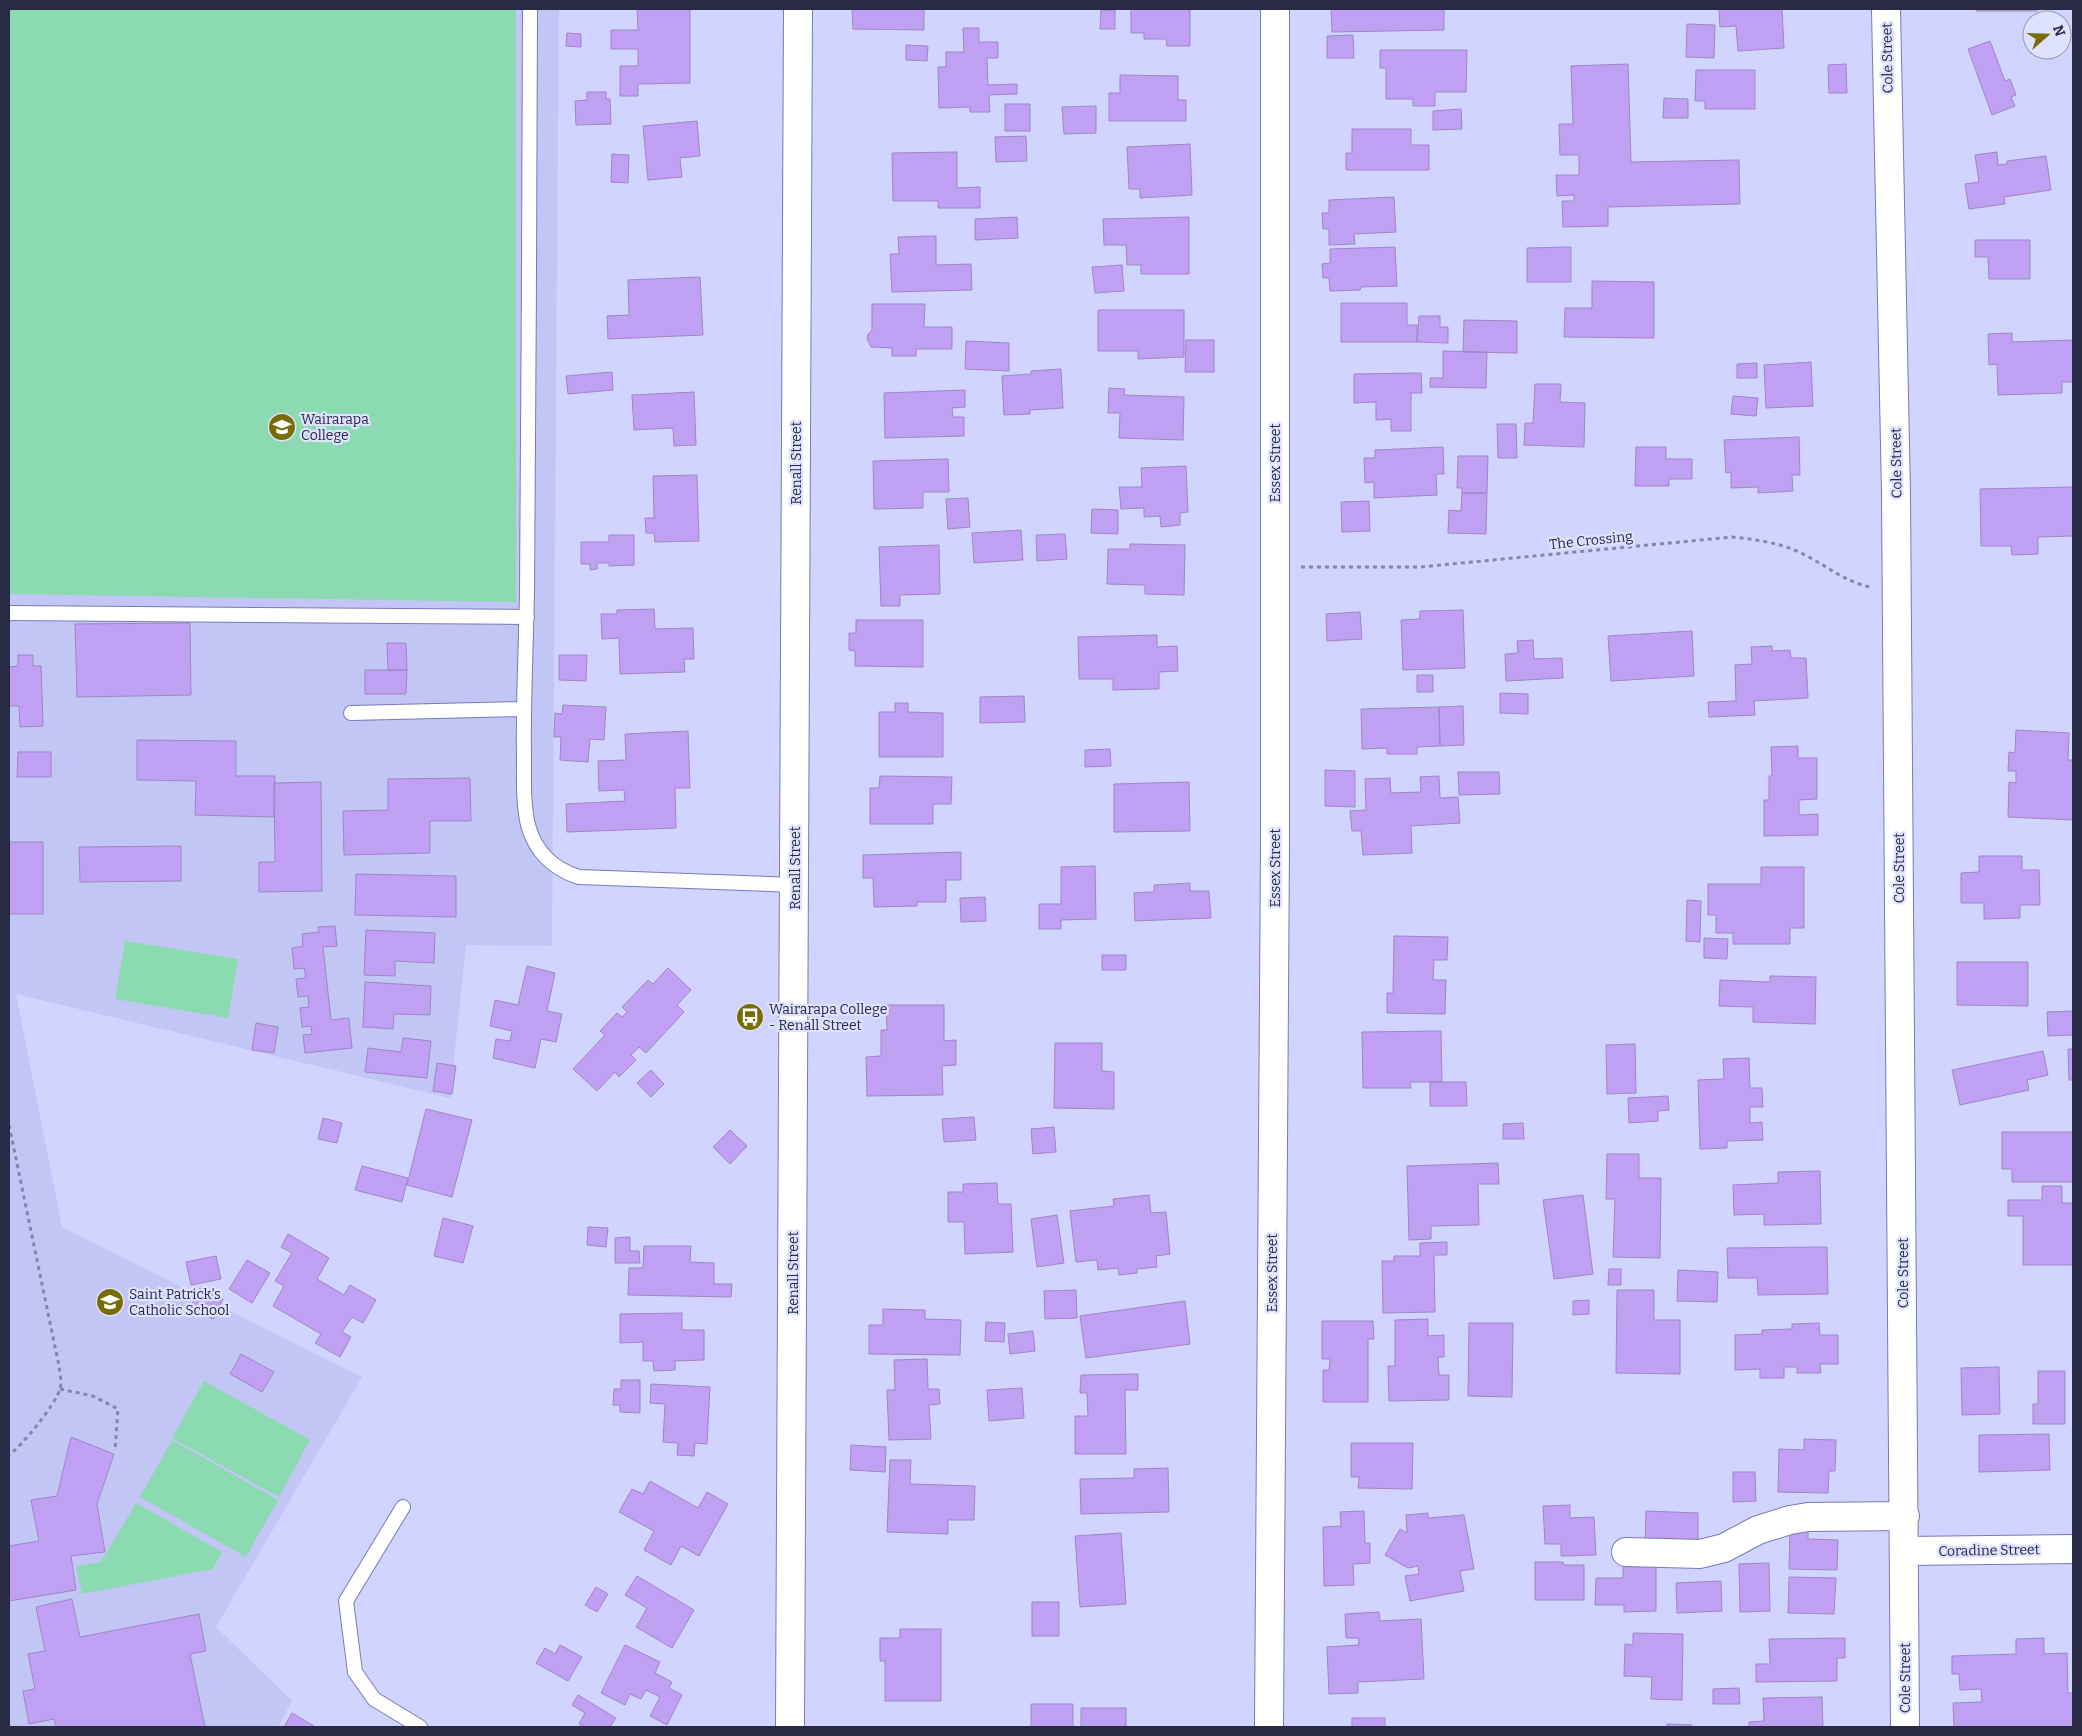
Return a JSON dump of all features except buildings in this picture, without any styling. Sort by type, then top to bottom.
[{"type":"street","name":"Renall Street","points":[[790,1727],[798,9]]},
{"type":"street","name":"Essex Street","points":[[1269,1727],[1275,568],[1275,9]]},
{"type":"street","name":"Cole Street","points":[[1886,9],[1897,594],[1905,1727]]},
{"type":"street","points":[[1626,1552],[1700,1554],[1724,1548],[1758,1530],[1790,1520],[1808,1517],[1905,1516]]},
{"type":"street","name":"Coradine Street","points":[[1905,1552],[2073,1549]]},
{"type":"lane","points":[[530,9],[527,617],[524,709],[526,812],[534,840],[542,854],[555,866],[570,874],[588,878],[795,885]]},
{"type":"lane","points":[[9,613],[527,617]]},
{"type":"lane","points":[[351,713],[524,709]]},
{"type":"lane","points":[[403,1507],[346,1601],[355,1672],[374,1699],[420,1727]]},
{"type":"path","name":"The Crossing","points":[[1275,568],[1420,567],[1732,537],[1777,543],[1807,556],[1858,585],[1897,594]]},
{"type":"path","points":[[9,1125],[59,1366],[60,1389],[49,1409],[34,1429],[9,1455]]},
{"type":"path","points":[[60,1389],[93,1396],[118,1409],[115,1450]]},
{"type":"shaded area","name":"Wairarapa College","points":[[9,9],[559,9],[552,946],[466,945],[450,1098],[16,994],[62,1227],[362,1377],[216,1627],[292,1701],[278,1727],[9,1727]]},
{"type":"green space","points":[[9,9],[516,9],[516,602],[9,594]]},
{"type":"green space","points":[[125,941],[238,959],[228,1018],[115,999]]},
{"type":"green space","points":[[204,1381],[310,1440],[279,1497],[172,1438]]},
{"type":"green space","points":[[172,1440],[278,1500],[246,1557],[140,1497]]},
{"type":"green space","points":[[136,1503],[222,1552],[213,1569],[82,1594],[76,1566],[101,1562]]},
{"type":"place","name":"Wairarapa College","points":[[282,427]]},
{"type":"place","name":"Wairarapa College - Renall Street","points":[[750,1017]]},
{"type":"place","name":"Saint Patrick's Catholic School","points":[[110,1302]]}]
